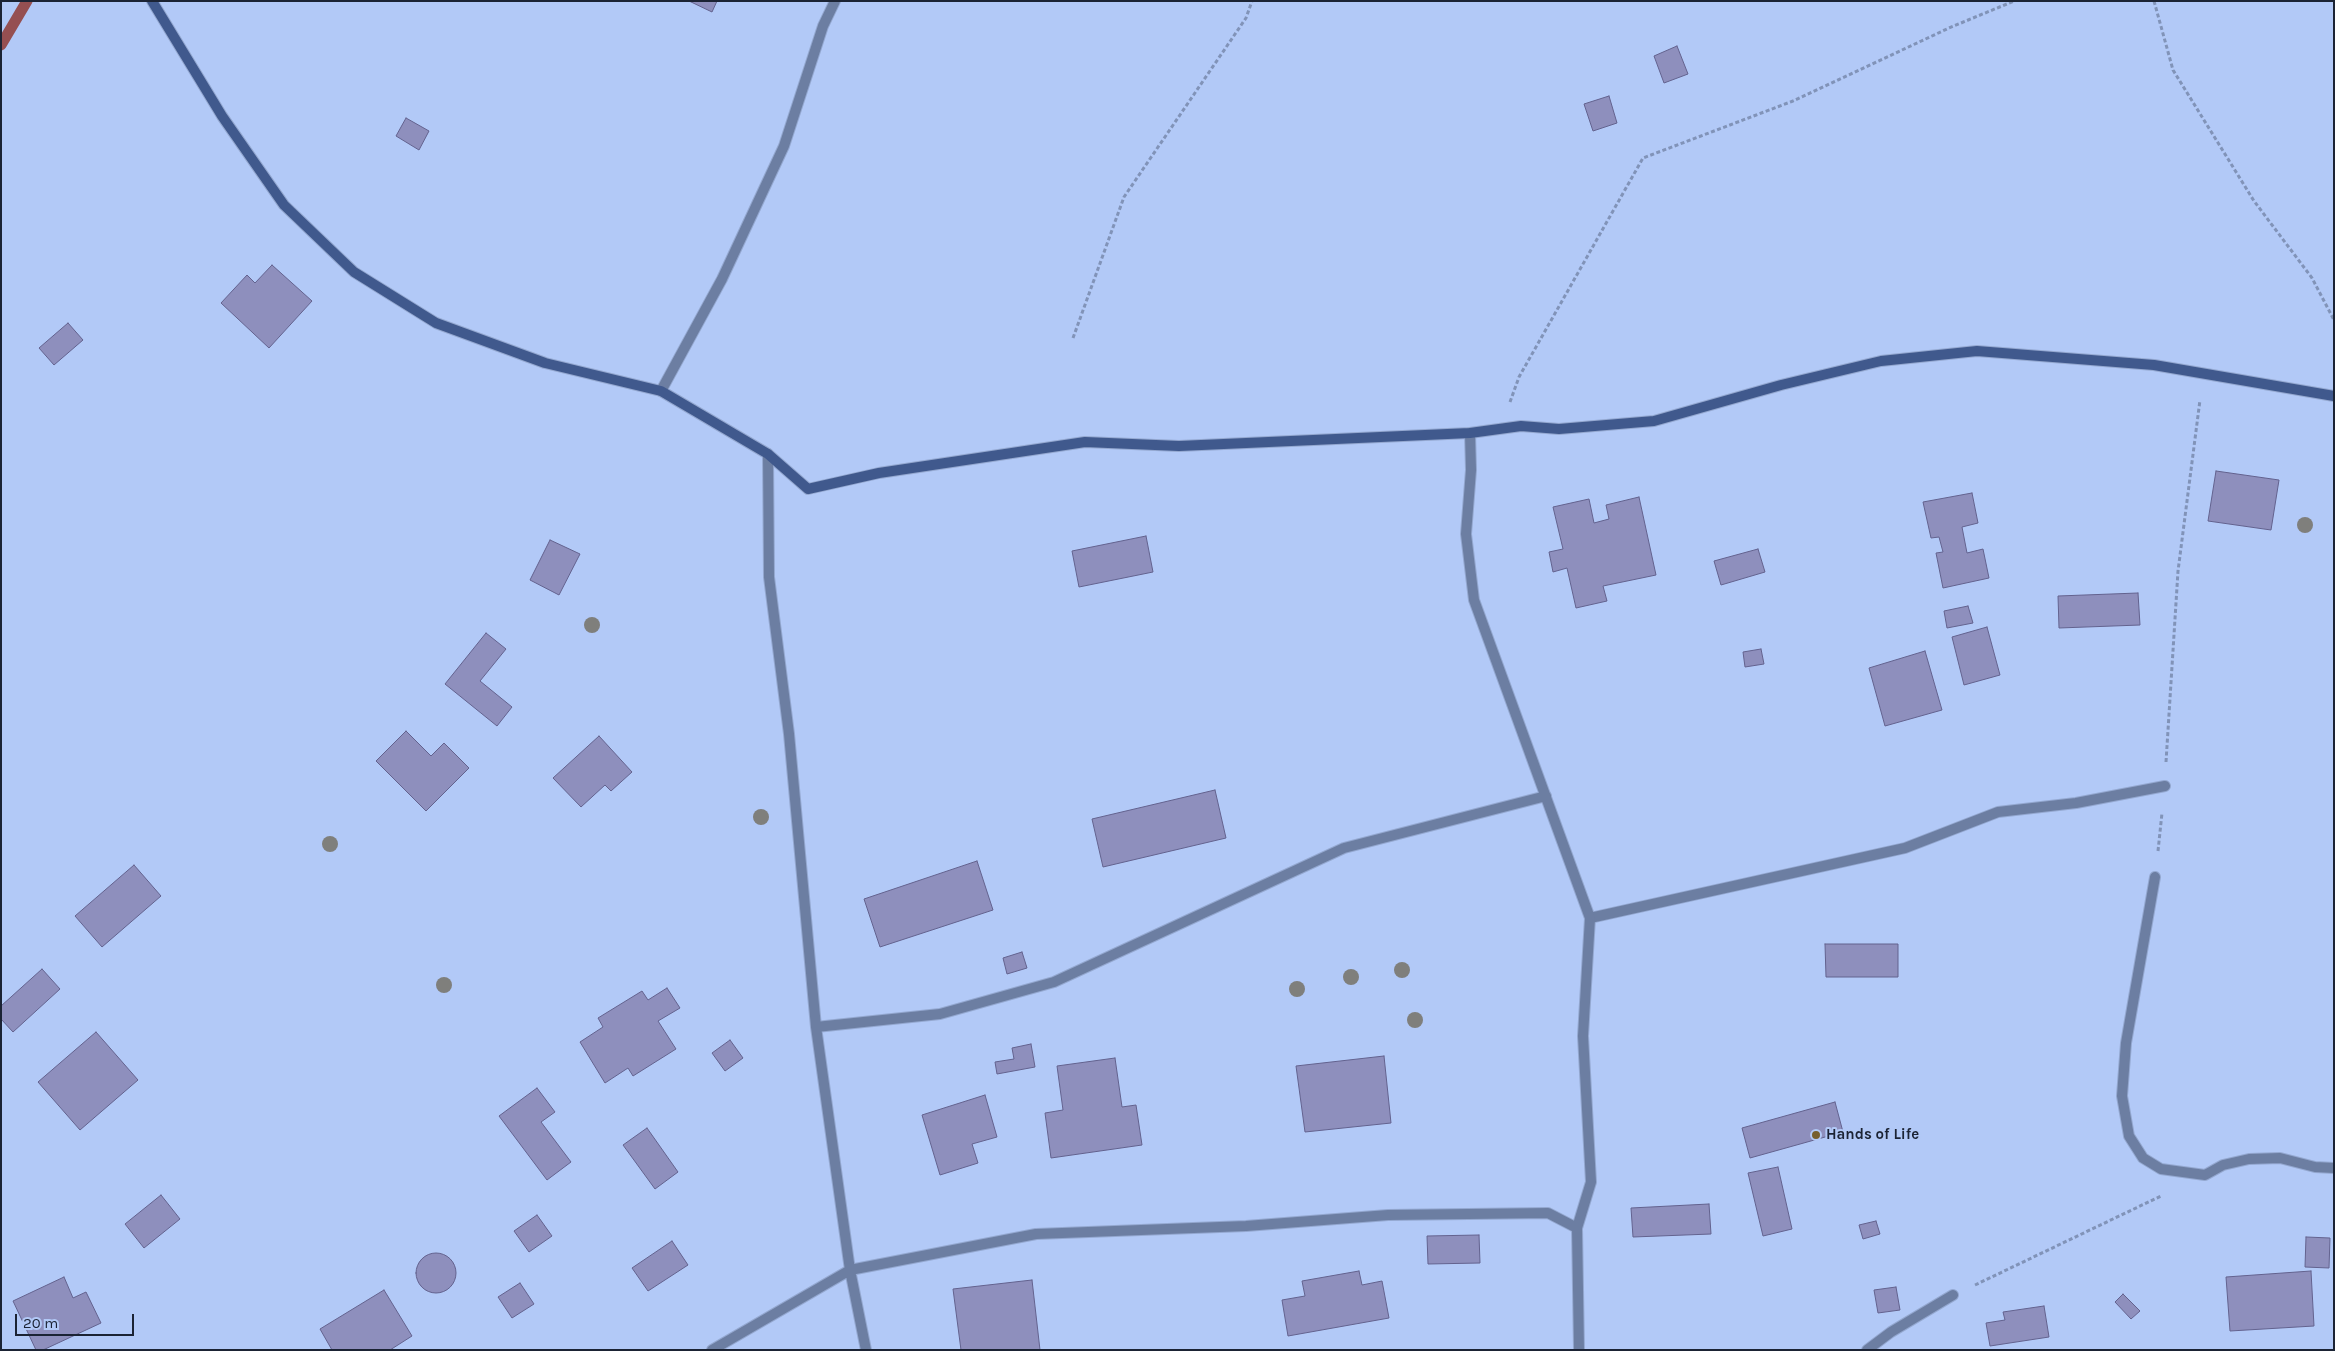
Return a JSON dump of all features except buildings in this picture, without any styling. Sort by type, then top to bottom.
[{"type":"street","points":[[152,1],[222,116],[284,205],[354,272],[436,323],[545,363],[661,391],[768,454],[808,489],[879,473],[1085,442],[1179,446],[1470,433],[1522,426],[1559,429],[1654,421],[1781,385],[1881,361],[1978,351],[2203,372],[2334,396]]},
{"type":"street","points":[[661,391],[722,279],[784,146],[823,26],[835,1]]},
{"type":"street","points":[[1470,433],[1471,470],[1466,534],[1474,600],[1590,918],[1583,1036],[1591,1182],[1577,1228],[1579,1350]]},
{"type":"street","points":[[768,454],[769,577],[789,734],[816,1027],[850,1270],[866,1350]]},
{"type":"street","points":[[1590,918],[1905,848],[1998,812],[2076,803],[2165,786]]},
{"type":"street","points":[[816,1027],[940,1014],[1054,982],[1344,848],[1546,796]]},
{"type":"street","points":[[2155,877],[2127,1034],[2122,1096],[2129,1136],[2143,1158],[2161,1169],[2205,1175],[2223,1165],[2249,1159],[2280,1158],[2315,1167],[2334,1168]]},
{"type":"street","points":[[712,1350],[850,1270],[1036,1234],[1246,1226],[1397,1214],[1548,1213],[1577,1228]]},
{"type":"street","points":[[1867,1350],[1891,1332],[1953,1295]]},
{"type":"path","points":[[1073,338],[1124,197],[1246,18],[1252,1]]},
{"type":"path","points":[[1501,428],[1519,377],[1643,158],[1793,101],[1949,28],[2014,1]]},
{"type":"path","points":[[2154,1],[2173,70],[2254,201],[2312,278],[2334,320]]},
{"type":"path","points":[[2155,877],[2165,786],[2178,571],[2203,372]]},
{"type":"path","points":[[1953,1295],[2205,1175]]},
{"type":"waterway","points":[[1,45],[27,1]]},
{"type":"place","name":"Hands of Life","points":[[1816,1135]]}]
